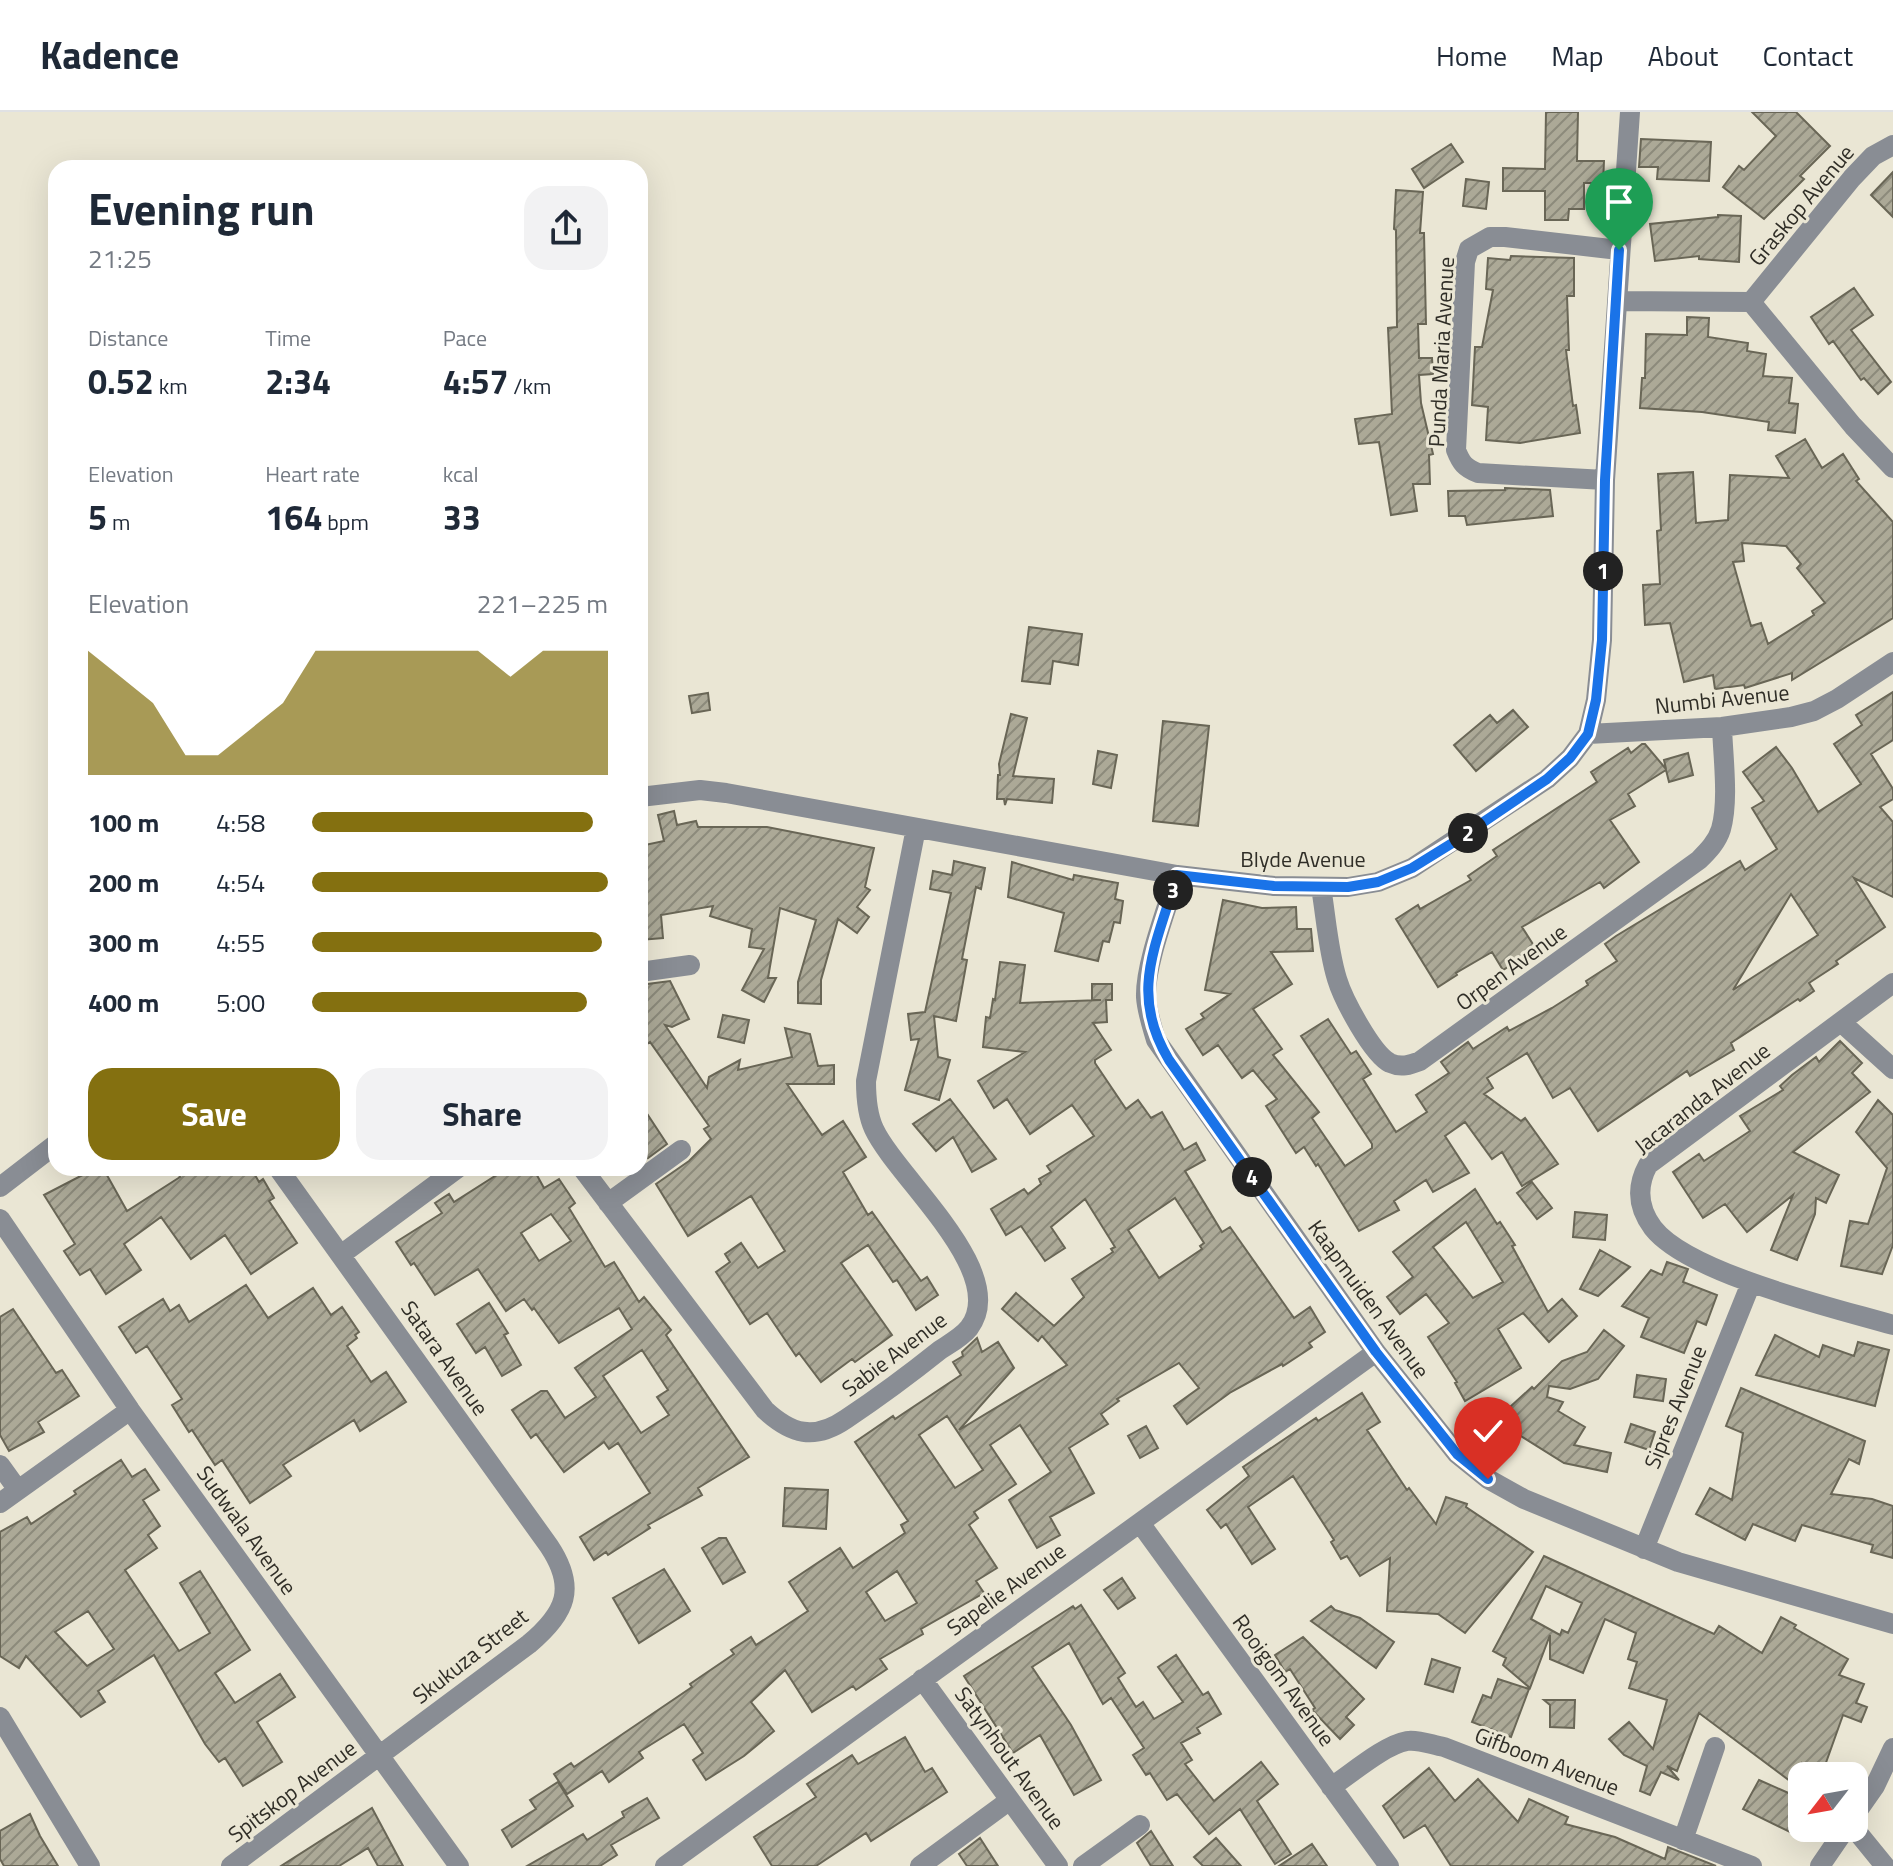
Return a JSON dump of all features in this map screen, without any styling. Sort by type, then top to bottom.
[{"type":"street","name":"Blyde Avenue","points":[[648,796],[688,791],[713,792],[1177,875],[1274,886],[1348,887],[1378,882],[1412,868],[1547,779],[1570,758],[1588,734],[1596,700],[1602,640],[1605,480],[1630,112]]},
{"type":"street","name":"Graskop Avenue","points":[[1751,302],[1852,178],[1873,156],[1893,145]]},
{"type":"street","name":"Punda Maria Avenue","points":[[1605,480],[1478,473],[1467,469],[1460,461],[1456,450],[1465,262],[1469,249],[1490,237],[1619,250]]},
{"type":"street","points":[[1618,301],[1751,302],[1853,426],[1893,468]]},
{"type":"street","name":"Numbi Avenue","points":[[1588,734],[1722,727],[1791,717],[1814,711],[1893,662]]},
{"type":"street","name":"Orpen Avenue","points":[[1321,887],[1337,980],[1347,1003],[1373,1046],[1388,1063],[1405,1067],[1420,1061],[1699,860],[1714,845],[1721,829],[1724,809],[1722,727]]},
{"type":"street","name":"Sabie Avenue","points":[[588,1176],[765,1410],[782,1426],[799,1432],[817,1432],[838,1425],[969,1328],[979,1308],[974,1273],[964,1253],[874,1129],[866,1104],[866,1081],[916,828]]},
{"type":"street","name":"Kaapmuiden Avenue","points":[[1177,875],[1148,976],[1146,995],[1156,1040],[1376,1352],[1457,1454],[1488,1479],[1524,1499],[1644,1549],[1678,1562],[1893,1624]]},
{"type":"street","points":[[648,971],[690,965]]},
{"type":"street","name":"Jacaranda Avenue","points":[[1893,983],[1648,1165],[1640,1179],[1639,1195],[1654,1229],[1683,1251],[1751,1283],[1893,1325]]},
{"type":"street","points":[[1841,1022],[1893,1069]]},
{"type":"street","points":[[0,1187],[48,1150]]},
{"type":"street","points":[[648,1174],[681,1150]]},
{"type":"street","name":"Satara Avenue","points":[[284,1176],[549,1546],[565,1580]]},
{"type":"street","points":[[342,1254],[447,1176]]},
{"type":"street","points":[[608,1203],[645,1176]]},
{"type":"street","name":"Sudwala Avenue","points":[[0,1219],[130,1410],[459,1866]]},
{"type":"street","name":"Sipres Avenue","points":[[1644,1549],[1751,1283]]},
{"type":"street","name":"Sapelie Avenue","points":[[665,1866],[1376,1352]]},
{"type":"street","points":[[0,1503],[130,1410]]},
{"type":"street","points":[[0,1465],[18,1490]]},
{"type":"street","name":"Rooigom Avenue","points":[[1140,1523],[1389,1866]]},
{"type":"street","name":"Skukuza Street","points":[[381,1754],[547,1629],[558,1615],[564,1598],[565,1580]]},
{"type":"street","name":"Satynhout Avenue","points":[[922,1679],[1058,1866]]},
{"type":"street","points":[[0,1717],[90,1866]]},
{"type":"street","name":"Gifboom Avenue","points":[[1331,1787],[1394,1745],[1409,1740],[1444,1747],[1752,1866]]},
{"type":"street","points":[[1683,1840],[1715,1747]]},
{"type":"street","points":[[1868,1796],[1893,1748]]},
{"type":"street","name":"Spitskop Avenue","points":[[231,1866],[381,1754]]},
{"type":"street","points":[[920,1866],[1010,1800]]},
{"type":"street","points":[[1083,1866],[1140,1825]]},
{"type":"street","points":[[1820,1866],[1836,1842]]},
{"type":"street","points":[[1865,1842],[1885,1866]]},
{"type":"building","points":[[1546,112],[1578,112],[1577,161],[1604,161],[1603,183],[1584,183],[1584,209],[1569,209],[1568,220],[1545,220],[1545,191],[1503,191],[1503,168],[1545,169]]},
{"type":"building","points":[[1752,112],[1796,112],[1830,146],[1800,176],[1804,179],[1764,219],[1723,187],[1739,166],[1744,170],[1776,136]]},
{"type":"building","points":[[1641,139],[1711,142],[1709,181],[1657,179],[1658,167],[1639,167]]},
{"type":"building","points":[[1451,144],[1463,162],[1424,188],[1412,169]]},
{"type":"building","points":[[1893,172],[1893,217],[1871,195]]},
{"type":"building","points":[[1466,179],[1489,182],[1486,209],[1463,206]]},
{"type":"building","points":[[1396,190],[1423,192],[1420,233],[1424,233],[1426,324],[1418,324],[1419,358],[1432,358],[1433,374],[1419,375],[1421,403],[1433,454],[1429,455],[1430,484],[1413,484],[1417,511],[1391,515],[1379,442],[1359,444],[1355,419],[1392,414],[1388,328],[1397,327]]},
{"type":"building","points":[[1718,215],[1741,216],[1739,262],[1699,259],[1699,256],[1655,261],[1650,224]]},
{"type":"building","points":[[1511,256],[1574,258],[1574,296],[1567,296],[1569,350],[1566,350],[1573,406],[1576,405],[1580,433],[1520,443],[1486,440],[1488,407],[1472,405],[1475,347],[1482,347],[1493,290],[1486,289],[1488,258],[1510,260]]},
{"type":"building","points":[[1854,288],[1873,315],[1851,330],[1891,382],[1878,394],[1864,378],[1861,380],[1833,341],[1829,344],[1811,317]]},
{"type":"building","points":[[1687,317],[1709,318],[1708,337],[1748,343],[1747,351],[1766,354],[1763,376],[1792,378],[1789,403],[1798,404],[1795,433],[1768,430],[1769,422],[1702,412],[1640,408],[1642,378],[1645,378],[1646,334],[1687,335]]},
{"type":"building","points":[[1805,439],[1822,468],[1843,454],[1859,479],[1856,481],[1893,522],[1893,618],[1792,680],[1792,673],[1745,688],[1744,685],[1715,689],[1713,675],[1684,682],[1670,623],[1645,625],[1643,585],[1660,584],[1658,474],[1693,472],[1696,523],[1728,520],[1730,475],[1789,478],[1776,456]],"holes":[[[1742,543],[1786,546],[1801,564],[1797,568],[1825,603],[1812,611],[1814,615],[1768,644],[1761,623],[1751,626],[1733,562],[1744,561]]]},
{"type":"building","points":[[1505,488],[1550,490],[1553,516],[1467,525],[1465,516],[1449,516],[1448,491]]},
{"type":"building","points":[[1029,627],[1082,634],[1078,665],[1053,661],[1050,684],[1022,681]]},
{"type":"building","points":[[1893,692],[1893,740],[1871,754],[1893,789],[1893,799],[1880,807],[1893,822],[1893,897],[1854,878],[1885,927],[1809,983],[1814,991],[1731,1043],[1734,1050],[1690,1076],[1687,1071],[1598,1131],[1570,1088],[1553,1098],[1527,1053],[1487,1078],[1493,1088],[1484,1094],[1521,1121],[1525,1118],[1558,1164],[1522,1186],[1502,1152],[1492,1159],[1465,1122],[1445,1136],[1469,1173],[1433,1192],[1426,1180],[1394,1201],[1399,1210],[1359,1231],[1318,1164],[1316,1166],[1304,1147],[1296,1153],[1266,1106],[1277,1099],[1253,1070],[1242,1078],[1218,1045],[1203,1055],[1186,1029],[1204,1018],[1201,1014],[1230,994],[1205,990],[1223,900],[1262,908],[1296,907],[1297,929],[1311,929],[1313,951],[1271,952],[1292,984],[1253,1009],[1282,1049],[1273,1055],[1319,1112],[1312,1118],[1345,1166],[1372,1148],[1372,1144],[1301,1036],[1328,1019],[1351,1054],[1356,1051],[1371,1074],[1363,1079],[1396,1132],[1427,1112],[1416,1095],[1449,1073],[1441,1062],[1468,1042],[1473,1049],[1507,1027],[1509,1031],[1552,1008],[1588,985],[1586,981],[1617,961],[1605,944],[1616,936],[1740,861],[1745,870],[1777,849],[1752,808],[1764,801],[1743,772],[1776,747],[1818,812],[1861,784],[1834,744],[1862,725],[1856,715]],"holes":[[[1791,894],[1818,935],[1733,990]]]},
{"type":"building","points":[[708,693],[710,710],[692,713],[689,696]]},
{"type":"building","points":[[1513,710],[1528,727],[1476,771],[1454,745],[1490,715],[1497,723]]},
{"type":"building","points":[[1011,714],[1027,718],[1013,776],[1054,779],[1052,803],[1007,799],[1005,805],[1004,799],[997,799],[999,764]]},
{"type":"building","points":[[1163,721],[1209,726],[1198,826],[1153,821]]},
{"type":"building","points":[[1642,744],[1666,769],[1664,760],[1688,753],[1693,775],[1669,782],[1666,770],[1628,794],[1635,806],[1610,820],[1639,862],[1604,888],[1600,882],[1522,927],[1536,949],[1503,970],[1492,952],[1438,987],[1396,919],[1471,880],[1468,876],[1497,856],[1493,850],[1597,782],[1591,772],[1628,748],[1631,753]]},
{"type":"building","points":[[1098,751],[1117,755],[1111,788],[1093,784]]},
{"type":"building","points":[[674,811],[677,825],[696,821],[698,827],[767,827],[874,848],[865,887],[870,890],[857,907],[869,917],[857,933],[838,919],[821,980],[821,1004],[798,1003],[798,982],[816,920],[780,908],[768,978],[776,978],[764,1002],[742,990],[764,949],[749,947],[752,929],[710,916],[713,906],[661,915],[663,938],[648,939],[648,844],[664,841],[658,815]]},
{"type":"building","points":[[954,861],[985,868],[981,889],[976,887],[962,959],[967,960],[956,1021],[934,1016],[938,1057],[950,1060],[939,1100],[905,1090],[919,1039],[911,1040],[908,1014],[925,1012],[951,893],[930,889],[933,871],[952,875]]},
{"type":"building","points":[[1012,862],[1073,880],[1074,875],[1118,883],[1115,899],[1123,901],[1120,923],[1114,922],[1109,942],[1103,941],[1098,961],[1055,951],[1064,913],[1008,897]]},
{"type":"building","points":[[1000,962],[1025,965],[1020,1003],[1101,1000],[1092,1000],[1092,984],[1112,984],[1112,1000],[1106,1000],[1107,1022],[1093,1023],[1111,1050],[1095,1063],[1126,1109],[1138,1100],[1151,1118],[1162,1112],[1184,1150],[1196,1143],[1205,1160],[1185,1171],[1222,1232],[1230,1227],[1294,1318],[1310,1307],[1325,1332],[1309,1343],[1312,1347],[1283,1366],[1231,1392],[1187,1424],[1174,1406],[1199,1388],[1179,1363],[1117,1399],[1119,1401],[1101,1414],[1108,1424],[1069,1448],[1094,1493],[1050,1517],[1060,1535],[1037,1548],[1009,1500],[1051,1472],[1020,1425],[990,1445],[1016,1484],[974,1512],[978,1518],[969,1525],[997,1568],[976,1581],[984,1593],[921,1629],[923,1634],[880,1659],[887,1669],[856,1690],[853,1686],[812,1712],[785,1670],[751,1702],[774,1731],[744,1756],[706,1780],[693,1760],[703,1753],[684,1724],[639,1752],[643,1758],[609,1782],[602,1771],[567,1794],[554,1774],[571,1763],[574,1767],[692,1687],[690,1684],[734,1654],[731,1650],[751,1637],[756,1645],[808,1611],[789,1582],[840,1548],[853,1568],[905,1533],[901,1525],[908,1521],[855,1442],[961,1375],[953,1362],[963,1356],[962,1352],[977,1338],[982,1352],[998,1342],[1014,1368],[959,1430],[1067,1365],[1042,1336],[1038,1341],[1002,1309],[1016,1293],[1054,1326],[1084,1297],[1072,1279],[1113,1252],[1111,1249],[1115,1247],[1085,1199],[1051,1227],[1065,1248],[1045,1261],[1021,1226],[1006,1235],[991,1209],[1024,1189],[1028,1194],[1041,1184],[1039,1179],[1051,1172],[1047,1166],[1094,1136],[1072,1105],[1030,1134],[1007,1099],[994,1108],[978,1081],[1025,1052],[983,1047],[986,1017],[990,1018]],"holes":[[[1175,1198],[1204,1243],[1200,1246],[1202,1249],[1159,1278],[1128,1230]],[[947,1416],[983,1470],[955,1488],[919,1435]],[[897,1571],[917,1603],[885,1621],[866,1592]]]},
{"type":"building","points":[[670,981],[689,1019],[672,1027],[665,1025],[707,1088],[709,1077],[740,1060],[738,1070],[792,1057],[785,1028],[810,1034],[818,1066],[834,1065],[834,1084],[787,1084],[822,1135],[843,1121],[866,1157],[843,1172],[868,1215],[872,1212],[921,1281],[927,1277],[938,1295],[916,1310],[897,1280],[893,1282],[868,1245],[841,1263],[892,1335],[821,1382],[799,1353],[796,1356],[767,1313],[750,1324],[716,1272],[730,1262],[725,1254],[741,1243],[758,1268],[785,1251],[751,1196],[688,1236],[656,1184],[689,1161],[711,1139],[704,1129],[709,1126],[650,1042],[648,1043],[648,984]]},
{"type":"building","points":[[723,1015],[749,1020],[744,1043],[718,1037]]},
{"type":"building","points":[[1840,1041],[1862,1063],[1852,1073],[1870,1092],[1793,1152],[1839,1175],[1826,1203],[1816,1198],[1815,1214],[1797,1260],[1771,1250],[1793,1195],[1747,1232],[1725,1204],[1703,1218],[1673,1172],[1699,1154],[1704,1161],[1750,1131],[1740,1116],[1783,1090],[1780,1086],[1792,1075],[1816,1057],[1819,1062]]},
{"type":"building","points":[[950,1099],[996,1159],[972,1172],[953,1137],[936,1151],[913,1124]]},
{"type":"building","points":[[1878,1100],[1893,1115],[1893,1245],[1882,1274],[1841,1266],[1850,1221],[1868,1224],[1887,1168],[1856,1132]]},
{"type":"building","points":[[648,1115],[667,1144],[648,1158]]},
{"type":"building","points":[[81,1176],[107,1176],[127,1211],[179,1176],[256,1176],[259,1182],[263,1179],[274,1198],[269,1201],[297,1243],[251,1274],[225,1235],[191,1259],[161,1217],[124,1244],[141,1270],[106,1294],[90,1269],[80,1275],[64,1251],[75,1244],[44,1195]]},
{"type":"building","points":[[495,1176],[537,1176],[544,1188],[559,1179],[575,1203],[569,1208],[605,1267],[614,1262],[639,1302],[644,1297],[671,1330],[666,1335],[749,1457],[698,1488],[702,1495],[648,1525],[650,1528],[608,1555],[606,1552],[594,1560],[580,1537],[650,1493],[618,1443],[609,1449],[604,1442],[564,1472],[536,1434],[531,1438],[512,1410],[541,1391],[547,1391],[565,1418],[596,1397],[575,1368],[632,1329],[619,1308],[559,1343],[524,1299],[506,1311],[478,1269],[435,1295],[396,1242],[442,1213],[435,1203],[449,1194],[454,1202]],"holes":[[[551,1214],[571,1241],[539,1261],[521,1233]],[[642,1350],[668,1390],[657,1397],[669,1415],[641,1433],[603,1376]]]},
{"type":"building","points":[[1532,1182],[1552,1208],[1537,1219],[1517,1193]]},
{"type":"building","points":[[1475,1189],[1497,1224],[1500,1222],[1515,1245],[1512,1246],[1548,1312],[1562,1299],[1577,1316],[1549,1342],[1523,1313],[1498,1329],[1521,1368],[1465,1401],[1457,1382],[1428,1337],[1449,1323],[1426,1294],[1400,1314],[1387,1297],[1413,1277],[1393,1252]],"holes":[[[1466,1222],[1503,1282],[1473,1298],[1433,1247]]]},
{"type":"building","points":[[1575,1212],[1607,1215],[1605,1240],[1573,1237]]},
{"type":"building","points":[[1600,1250],[1630,1267],[1598,1296],[1580,1289]]},
{"type":"building","points":[[1667,1262],[1688,1269],[1683,1282],[1717,1295],[1706,1325],[1697,1321],[1684,1353],[1641,1337],[1649,1318],[1622,1306],[1651,1270],[1662,1275]]},
{"type":"building","points":[[246,1285],[268,1318],[313,1288],[331,1315],[342,1307],[359,1332],[347,1346],[371,1382],[386,1372],[406,1402],[360,1431],[354,1420],[283,1465],[291,1476],[250,1503],[222,1460],[215,1465],[192,1430],[189,1432],[172,1405],[182,1399],[147,1346],[136,1353],[119,1327],[163,1299],[170,1311],[179,1305],[189,1322]]},
{"type":"building","points":[[489,1303],[508,1333],[504,1335],[521,1365],[502,1376],[485,1347],[476,1353],[457,1324]]},
{"type":"building","points":[[13,1309],[56,1373],[62,1370],[79,1396],[38,1422],[44,1432],[9,1451],[0,1435],[0,1317]]},
{"type":"building","points":[[1604,1330],[1624,1346],[1598,1379],[1570,1389],[1549,1386],[1547,1397],[1563,1402],[1558,1411],[1585,1427],[1574,1445],[1611,1453],[1607,1472],[1564,1463],[1516,1433],[1500,1416],[1562,1361],[1587,1352]]},
{"type":"building","points":[[1775,1335],[1819,1357],[1823,1345],[1854,1356],[1858,1342],[1889,1350],[1875,1406],[1756,1375]]},
{"type":"building","points":[[1637,1375],[1666,1379],[1663,1401],[1634,1397]]},
{"type":"building","points":[[1741,1388],[1865,1441],[1859,1464],[1849,1459],[1831,1494],[1872,1499],[1893,1506],[1893,1558],[1871,1552],[1873,1545],[1802,1525],[1795,1541],[1753,1524],[1745,1540],[1696,1514],[1710,1488],[1732,1500],[1743,1433],[1726,1426]]},
{"type":"building","points":[[1362,1393],[1380,1422],[1367,1430],[1407,1490],[1409,1488],[1436,1524],[1446,1497],[1467,1504],[1466,1507],[1533,1552],[1465,1633],[1438,1614],[1387,1611],[1390,1558],[1360,1576],[1347,1556],[1341,1559],[1331,1542],[1334,1540],[1293,1476],[1248,1507],[1275,1549],[1252,1564],[1226,1524],[1221,1528],[1207,1510],[1249,1476],[1243,1467],[1316,1418],[1318,1421]]},
{"type":"building","points":[[1631,1424],[1655,1432],[1649,1450],[1625,1442]]},
{"type":"building","points":[[1146,1426],[1158,1448],[1140,1458],[1128,1436]]},
{"type":"building","points":[[121,1460],[132,1477],[145,1469],[159,1490],[143,1500],[160,1526],[148,1535],[157,1548],[125,1570],[179,1651],[210,1633],[180,1583],[200,1571],[250,1650],[215,1673],[235,1703],[280,1674],[295,1697],[257,1722],[282,1762],[243,1786],[225,1758],[219,1762],[205,1744],[154,1655],[98,1691],[105,1702],[81,1717],[26,1656],[19,1668],[0,1656],[0,1532],[27,1517],[31,1524],[76,1494],[74,1491]],"holes":[[[88,1611],[114,1649],[87,1666],[55,1632]]]},
{"type":"building","points":[[785,1488],[828,1490],[826,1529],[783,1526]]},
{"type":"building","points":[[719,1538],[726,1538],[745,1572],[723,1584],[702,1548]]},
{"type":"building","points":[[1544,1556],[1714,1634],[1719,1626],[1762,1653],[1781,1617],[1796,1625],[1794,1628],[1848,1659],[1839,1675],[1864,1684],[1856,1703],[1867,1707],[1861,1722],[1843,1715],[1826,1762],[1788,1762],[1788,1780],[1699,1713],[1677,1771],[1667,1766],[1679,1780],[1661,1772],[1650,1795],[1640,1791],[1647,1766],[1624,1755],[1609,1739],[1629,1722],[1653,1749],[1667,1700],[1629,1688],[1637,1662],[1628,1659],[1636,1633],[1605,1619],[1583,1673],[1550,1659],[1550,1635],[1530,1688],[1503,1665],[1506,1658],[1493,1651]],"holes":[[[1546,1586],[1582,1603],[1568,1633],[1562,1630],[1560,1635],[1531,1619]]]},
{"type":"building","points":[[664,1569],[690,1611],[639,1643],[613,1598]]},
{"type":"building","points":[[1122,1578],[1135,1598],[1118,1609],[1104,1590]]},
{"type":"building","points":[[1081,1605],[1125,1673],[1118,1678],[1136,1707],[1143,1702],[1154,1719],[1183,1702],[1158,1667],[1176,1655],[1203,1695],[1208,1692],[1221,1714],[1197,1728],[1200,1733],[1181,1743],[1192,1760],[1185,1764],[1214,1801],[1261,1762],[1278,1784],[1257,1801],[1291,1854],[1275,1864],[1240,1809],[1209,1834],[1177,1794],[1167,1800],[1150,1773],[1146,1775],[1133,1755],[1144,1748],[1111,1698],[1103,1704],[1069,1643],[1032,1667],[1071,1725],[1101,1780],[1074,1795],[1040,1735],[1013,1753],[964,1676],[1073,1606],[1075,1609]]},
{"type":"building","points":[[1331,1606],[1360,1618],[1394,1642],[1376,1668],[1311,1621]]},
{"type":"building","points":[[1303,1637],[1364,1699],[1346,1717],[1354,1725],[1340,1739],[1312,1710],[1315,1708],[1290,1669],[1285,1672],[1275,1655]]},
{"type":"building","points":[[1432,1659],[1460,1668],[1453,1692],[1425,1684]]},
{"type":"building","points":[[1498,1679],[1529,1689],[1511,1737],[1472,1722],[1483,1695],[1491,1698]]},
{"type":"building","points":[[1544,1700],[1575,1700],[1574,1728],[1550,1727],[1550,1705]]},
{"type":"building","points":[[905,1737],[925,1772],[932,1768],[947,1792],[871,1841],[866,1833],[816,1866],[772,1866],[754,1837],[816,1797],[807,1784],[852,1755],[858,1764]]},
{"type":"building","points":[[1429,1768],[1455,1801],[1478,1779],[1518,1822],[1529,1799],[1568,1817],[1565,1824],[1615,1837],[1665,1859],[1668,1847],[1716,1866],[1451,1866],[1425,1825],[1404,1838],[1383,1806]]},
{"type":"building","points":[[1759,1780],[1788,1793],[1788,1831],[1743,1809]]},
{"type":"building","points":[[558,1782],[573,1806],[512,1847],[502,1830],[536,1809],[530,1800]]},
{"type":"building","points":[[647,1798],[659,1818],[611,1845],[617,1855],[600,1866],[527,1866],[583,1834],[587,1840],[624,1817],[622,1812]]},
{"type":"building","points":[[372,1808],[403,1866],[378,1866],[368,1848],[339,1866],[281,1866]]},
{"type":"building","points":[[30,1814],[58,1866],[4,1866],[0,1859],[0,1831]]},
{"type":"building","points":[[1151,1831],[1173,1866],[1151,1866],[1137,1843]]},
{"type":"building","points":[[980,1838],[998,1866],[967,1866],[959,1854]]},
{"type":"building","points":[[1216,1838],[1241,1866],[1203,1866],[1194,1857]]},
{"type":"building","points":[[1312,1844],[1327,1866],[1279,1866]]},
{"type":"route","points":[[1488,1479],[1457,1454],[1376,1352],[1169,1060],[1156,1040],[1149,1017],[1146,995],[1148,976],[1177,875],[1274,886],[1348,887],[1378,882],[1412,868],[1547,779],[1570,758],[1588,734],[1596,700],[1602,640],[1605,480],[1619,250]]}]
